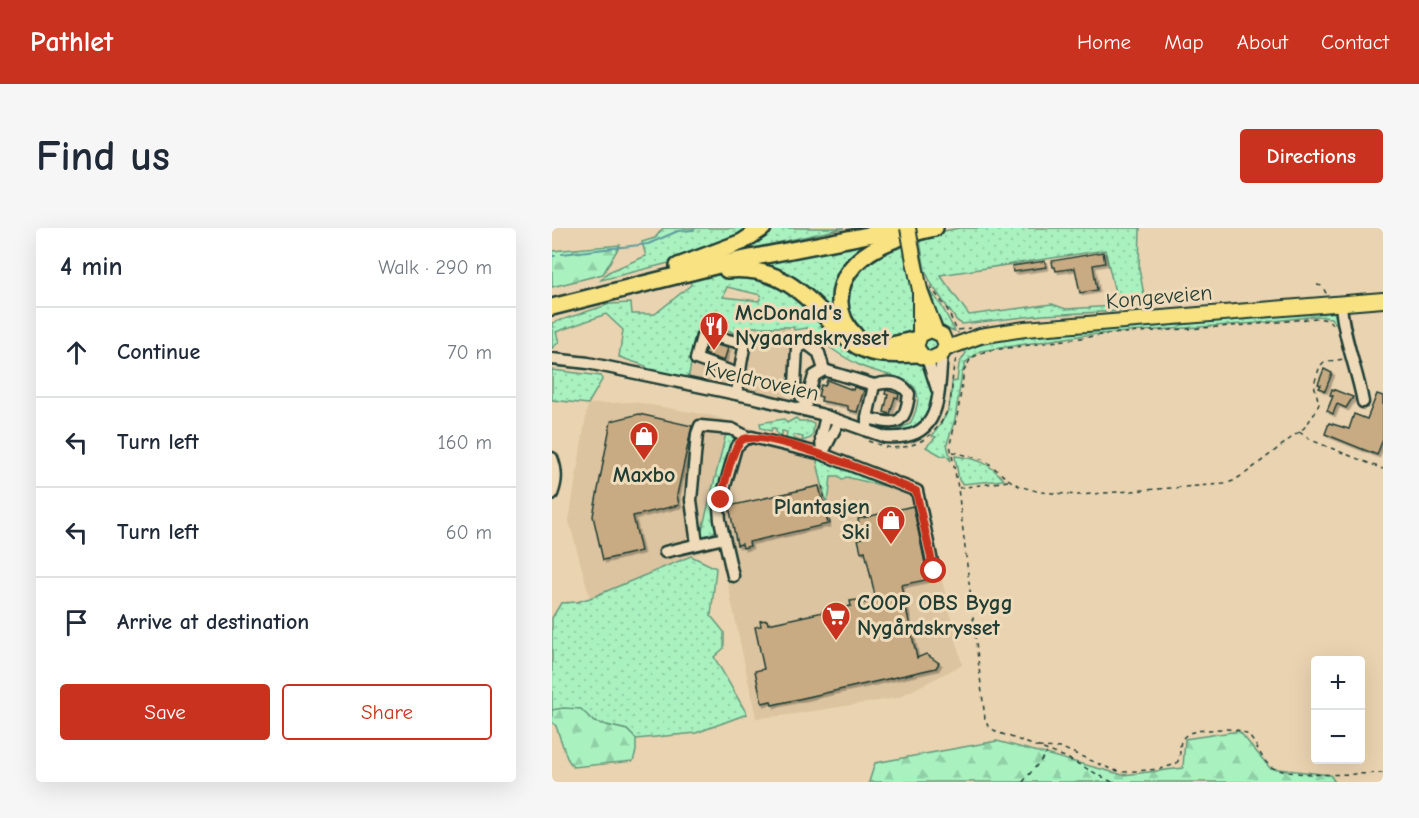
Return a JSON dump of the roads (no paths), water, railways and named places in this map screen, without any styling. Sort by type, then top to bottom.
[{"type":"highway","points":[[654,275],[732,246],[763,228]]},
{"type":"highway","points":[[552,301],[654,275],[875,228]]},
{"type":"highway","points":[[552,307],[676,275],[799,248],[906,228]]},
{"type":"highway","points":[[921,347],[882,347],[860,339],[845,322],[840,307],[840,296],[842,284],[849,271],[860,259],[894,240],[935,228]]},
{"type":"highway","points":[[676,275],[731,269],[767,273],[796,288],[859,347],[883,354],[921,347]]},
{"type":"main road","points":[[906,228],[914,261],[925,287],[938,332],[945,341],[943,352],[935,359],[921,347]]},
{"type":"main road","points":[[921,347],[925,287]]},
{"type":"main road","name":"Kongeveien","points":[[938,332],[980,336],[1025,329],[1383,300]]},
{"type":"main road","points":[[921,347],[927,330],[938,332]]},
{"type":"main road","name":"Kongeveien","points":[[943,352],[980,336]]},
{"type":"street","points":[[1335,304],[1343,321],[1363,402]]},
{"type":"street","points":[[737,394],[745,344],[704,334],[696,356],[698,361],[735,373],[739,379]]},
{"type":"street","points":[[805,407],[795,385],[797,347],[807,344],[819,353],[824,370]]},
{"type":"street","points":[[921,347],[939,395]]},
{"type":"street","name":"Kveldroveien","points":[[552,359],[588,363],[805,407],[867,431],[895,438],[916,433],[934,416],[939,395],[943,352]]},
{"type":"street","points":[[805,407],[814,376],[824,370],[874,385],[886,381],[900,385],[909,394],[905,416],[898,422],[888,423],[867,418]]},
{"type":"street","points":[[867,431],[867,418],[874,385]]},
{"type":"street","points":[[822,454],[821,437],[826,416]]},
{"type":"street","points":[[822,454],[839,421]]},
{"type":"street","points":[[697,544],[691,500],[700,426],[732,429],[748,438]]},
{"type":"street","points":[[733,576],[719,513],[736,447],[748,438],[760,438],[808,455],[822,454],[916,491],[934,571]]},
{"type":"street","points":[[552,458],[557,473],[552,494]]},
{"type":"street","points":[[665,552],[724,538]]},
{"type":"waterway","points":[[562,254],[648,244],[678,231],[694,230]]},
{"type":"place","name":"McDonald's Nygaardskrysset","points":[[714,352]]},
{"type":"place","name":"Maxbo","points":[[644,462]]},
{"type":"place","name":"Plantasjen Ski","points":[[891,546]]},
{"type":"place","name":"COOP OBS Bygg Nygårdskrysset","points":[[836,642]]}]
